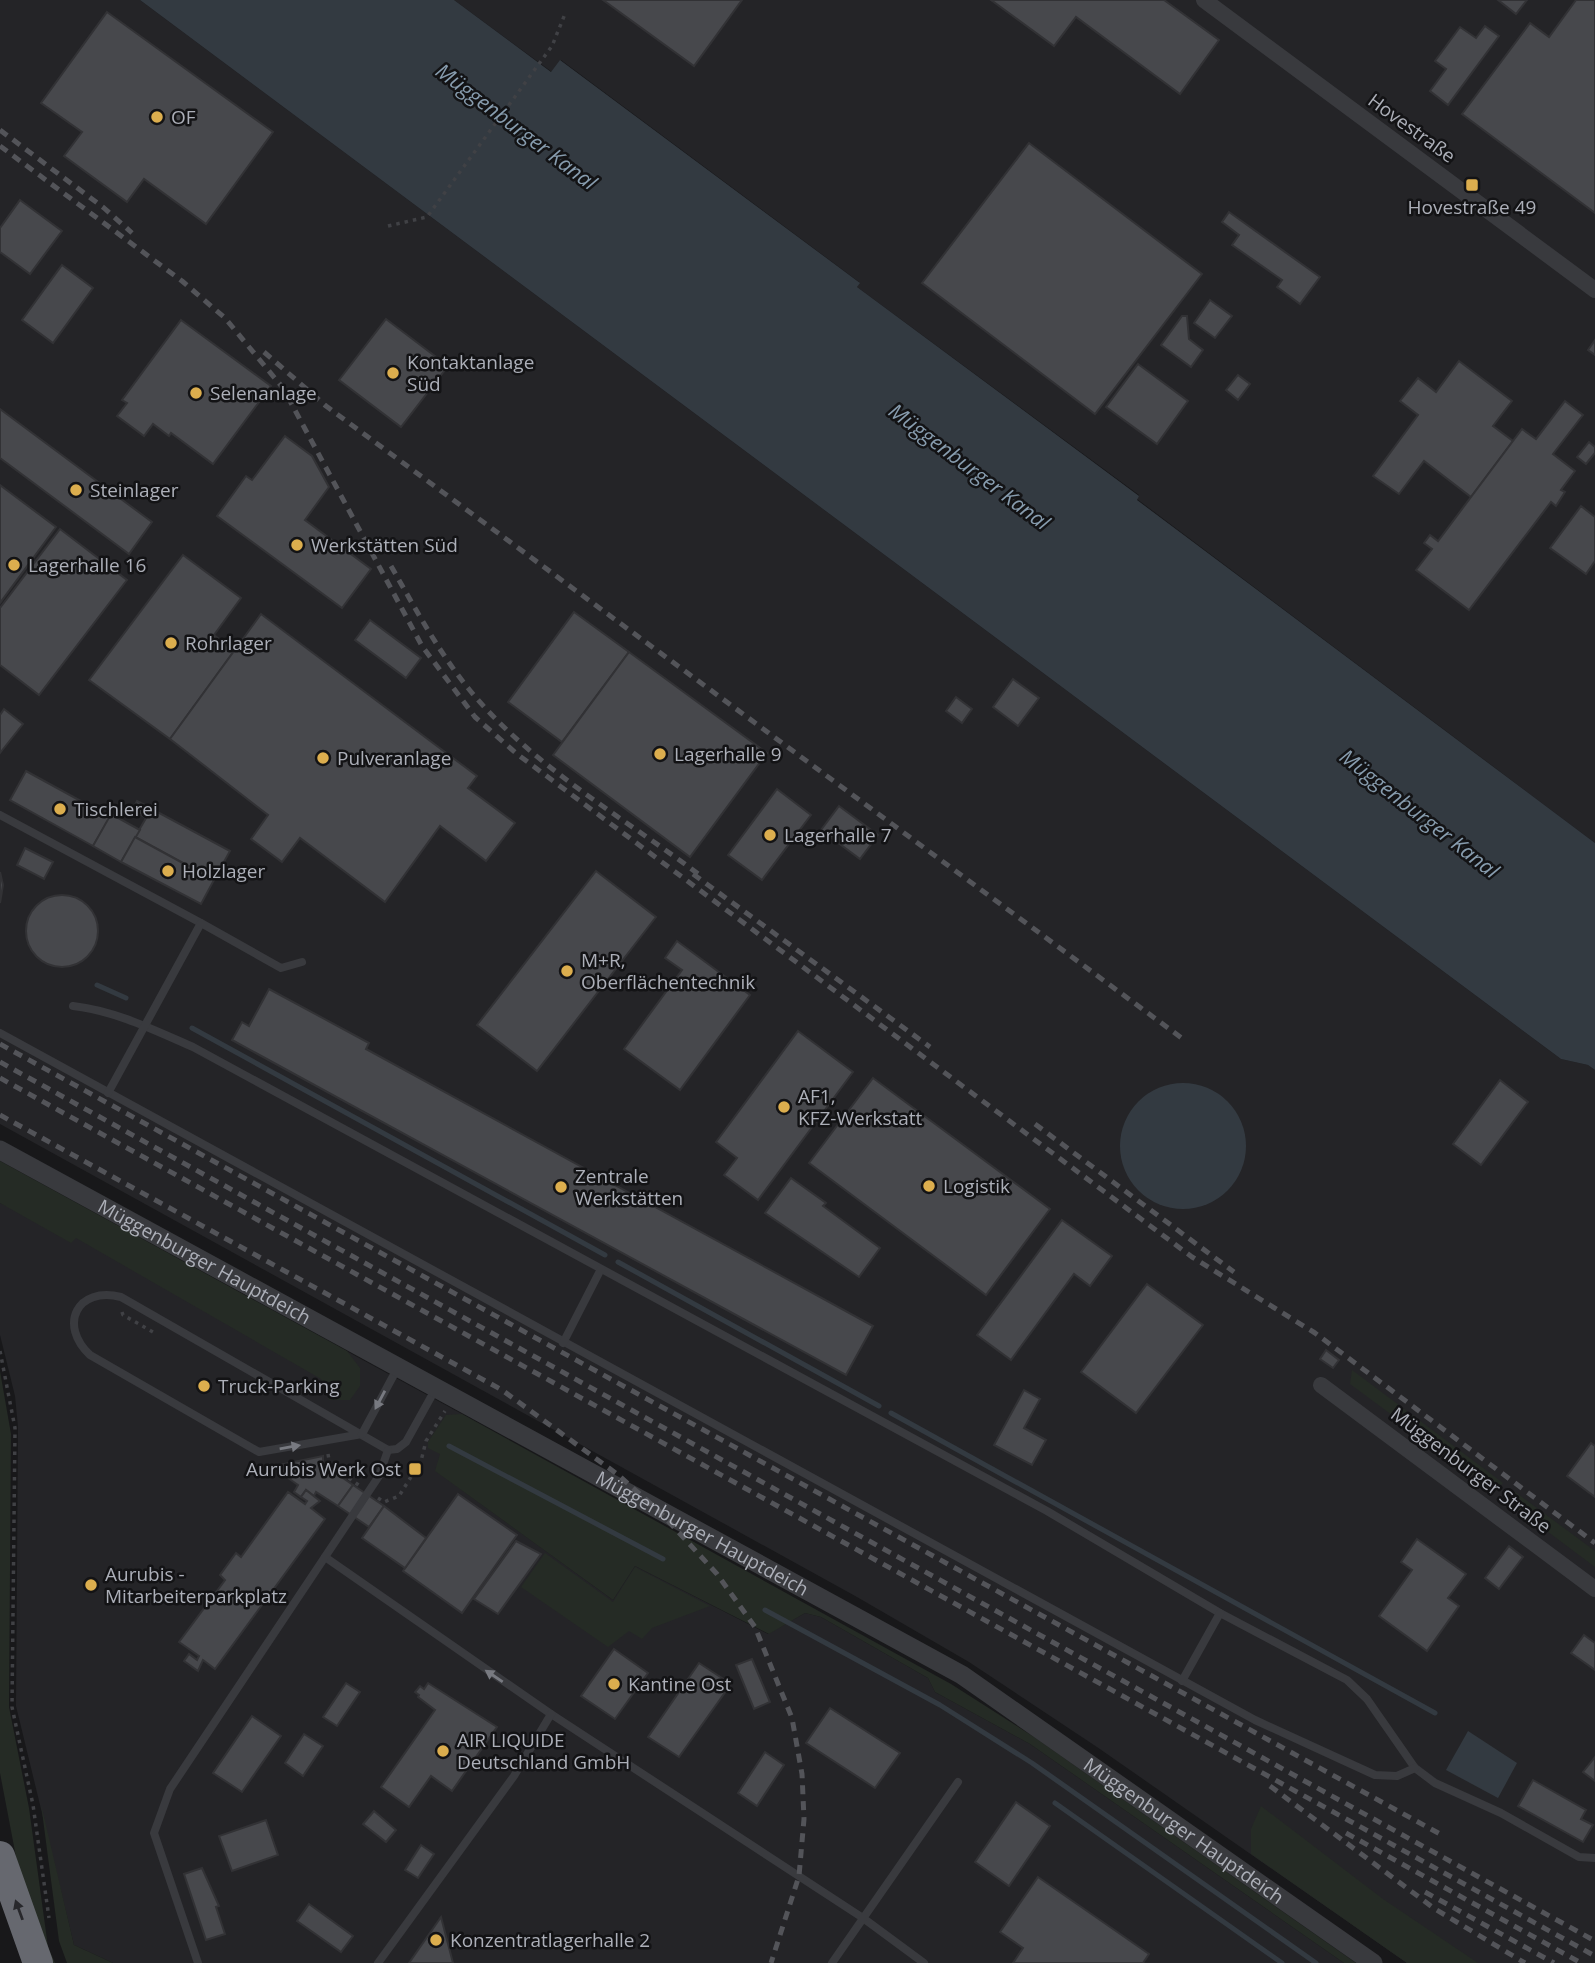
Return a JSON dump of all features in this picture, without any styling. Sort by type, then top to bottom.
[{"type":"highway","points":[[0,1856],[38,1963]]},
{"type":"street","name":"Hovestraße","points":[[1203,0],[1595,290]]},
{"type":"street","name":"Müggenburger Hauptdeich","points":[[0,1150],[962,1675],[1373,1963]]},
{"type":"street","name":"Müggenburger Straße","points":[[1321,1385],[1595,1588]]},
{"type":"lane","points":[[0,815],[281,968],[302,962]]},
{"type":"lane","points":[[108,1093],[201,923]]},
{"type":"lane","points":[[73,1006],[95,1008],[145,1025],[193,1047],[1047,1511],[1220,1613],[1347,1680],[1367,1699],[1415,1768],[1435,1783],[1501,1813],[1579,1857],[1595,1858]]},
{"type":"lane","points":[[0,1033],[1255,1720],[1375,1775],[1397,1776],[1415,1768]]},
{"type":"lane","points":[[563,1343],[601,1269]]},
{"type":"lane","points":[[362,1434],[259,1452],[84,1350],[78,1343],[74,1328],[75,1315],[82,1303],[93,1296],[106,1293],[121,1297],[362,1434],[388,1450],[397,1449],[406,1442],[436,1388]]},
{"type":"lane","points":[[362,1434],[398,1367]]},
{"type":"lane","points":[[198,1963],[154,1833],[170,1788],[379,1476],[388,1450]]},
{"type":"lane","points":[[325,1557],[551,1714],[863,1918],[924,1963]]},
{"type":"lane","points":[[1182,1681],[1220,1613]]},
{"type":"lane","points":[[379,1963],[514,1776],[551,1714]]},
{"type":"lane","points":[[832,1963],[958,1782]]},
{"type":"path","points":[[388,226],[427,217],[552,46],[565,14]]},
{"type":"path","points":[[123,1315],[160,1336]]},
{"type":"path","points":[[0,1351],[15,1428],[12,1707],[33,1805],[51,1931]]},
{"type":"path","points":[[324,1441],[330,1465],[384,1502],[399,1496],[421,1461],[426,1441],[454,1398]]},
{"type":"shaded area","points":[[0,0],[140,0],[1561,1059],[1588,1065],[1595,1070],[1595,1963],[1407,1963],[1097,1747],[969,1662],[857,1597],[0,1124]]},
{"type":"shaded area","points":[[454,0],[1595,0],[1595,843],[1137,499],[1139,495],[857,287],[859,282],[561,60],[552,72]]},
{"type":"shaded area","points":[[0,1161],[347,1351],[360,1368],[360,1386],[350,1400],[329,1400],[321,1379],[76,1238],[71,1243],[0,1203]]},
{"type":"shaded area","points":[[0,1203],[339,1347],[462,1414],[441,1454],[436,1471],[613,1600],[635,1566],[768,1634],[805,1613],[821,1617],[928,1678],[935,1692],[1030,1744],[1344,1963],[113,1963],[74,1945],[16,1706],[18,1427],[15,1396],[0,1335]]},
{"type":"shaded area","points":[[1352,1370],[1503,1483],[1495,1491],[1350,1384]]},
{"type":"shaded area","points":[[0,1371],[11,1434],[9,1707],[29,1808],[48,1947],[55,1963],[51,1963],[17,1862],[0,1773]]},
{"type":"shaded area","points":[[462,1414],[951,1684],[1034,1737],[1356,1963],[1344,1963],[1030,1744],[935,1692],[928,1678],[821,1617],[805,1613],[769,1634],[635,1566],[613,1600],[435,1471],[440,1454],[428,1448],[428,1442],[446,1415]]},
{"type":"shaded area","points":[[1514,1491],[1595,1551],[1595,1567],[1508,1502]]},
{"type":"shaded area","points":[[545,1553],[613,1602],[635,1567],[710,1606],[652,1628],[642,1639],[629,1631],[608,1647],[521,1587]]},
{"type":"shaded area","points":[[41,1804],[74,1945],[113,1963],[67,1963],[59,1941]]},
{"type":"shaded area","points":[[1261,1806],[1383,1899],[1478,1963],[1407,1963],[1251,1854],[1251,1829]]},
{"type":"water","name":"Müggenburger Kanal","points":[[140,0],[454,0],[551,72],[560,60],[860,283],[857,287],[1139,496],[1137,500],[1595,843],[1595,1070],[1588,1065],[1561,1059]]},
{"type":"water","points":[[1183,1083],[1207,1088],[1228,1101],[1241,1122],[1246,1146],[1241,1170],[1228,1191],[1207,1204],[1183,1209],[1159,1204],[1138,1191],[1125,1170],[1120,1146],[1125,1122],[1138,1101],[1159,1088]]},
{"type":"water","points":[[1468,1731],[1517,1763],[1498,1798],[1446,1770]]},
{"type":"building","points":[[603,0],[742,0],[694,66]]},
{"type":"building","points":[[991,0],[1164,0],[1219,40],[1180,94],[1076,17],[1054,46]]},
{"type":"building","points":[[1498,0],[1527,0],[1516,14]]},
{"type":"building","points":[[1576,0],[1595,0],[1595,213],[1462,114],[1530,23],[1549,37]]},
{"type":"building","name":"OF","points":[[107,12],[273,132],[206,224],[144,179],[127,202],[64,156],[82,132],[41,103]]},
{"type":"building","points":[[1485,26],[1499,36],[1448,105],[1430,91],[1446,69],[1435,61],[1460,27],[1476,38]]},
{"type":"building","points":[[1029,143],[1202,274],[1095,414],[922,283]]},
{"type":"building","points":[[20,200],[62,231],[30,274],[0,252],[0,228]]},
{"type":"building","points":[[1229,212],[1320,277],[1300,304],[1277,287],[1282,280],[1232,245],[1239,235],[1222,222]]},
{"type":"building","points":[[62,265],[93,288],[53,343],[22,320]]},
{"type":"building","points":[[1210,300],[1232,316],[1215,338],[1194,323]]},
{"type":"building","points":[[1182,316],[1187,316],[1189,339],[1203,350],[1191,367],[1161,345]]},
{"type":"building","name":"Kontaktanlage Süd","points":[[386,319],[448,366],[401,427],[339,380]]},
{"type":"building","name":"Selenanlage","points":[[181,320],[271,386],[213,464],[171,433],[169,436],[153,424],[144,436],[117,416],[127,403],[122,400]]},
{"type":"building","points":[[1595,340],[1595,355],[1588,350]]},
{"type":"building","points":[[1459,361],[1512,401],[1493,426],[1513,441],[1471,497],[1424,461],[1399,494],[1373,476],[1418,415],[1400,401],[1418,378],[1436,392]]},
{"type":"building","points":[[1138,364],[1188,401],[1157,444],[1106,407]]},
{"type":"building","points":[[1238,375],[1250,384],[1238,400],[1226,390]]},
{"type":"building","points":[[1565,401],[1583,415],[1553,454],[1575,471],[1561,490],[1565,492],[1556,506],[1551,502],[1469,610],[1416,570],[1432,549],[1424,543],[1430,535],[1438,541],[1522,429],[1536,439]]},
{"type":"building","name":"Steinlager","points":[[0,409],[152,522],[129,554],[0,458]]},
{"type":"building","name":"Werkstätten Süd","points":[[285,436],[312,456],[329,487],[305,520],[371,569],[342,608],[217,516],[246,476],[252,480]]},
{"type":"building","points":[[1589,442],[1595,447],[1595,453],[1586,464],[1577,457]]},
{"type":"building","name":"Lagerhalle 16","points":[[0,485],[56,527],[0,603]]},
{"type":"building","points":[[1581,506],[1595,517],[1595,561],[1586,574],[1550,548]]},
{"type":"building","points":[[60,529],[127,580],[39,695],[0,665],[0,608]]},
{"type":"building","name":"Rohrlager","points":[[183,555],[241,598],[214,635],[234,651],[170,739],[89,680]]},
{"type":"building","points":[[574,612],[629,652],[562,742],[508,702]]},
{"type":"building","name":"Pulveranlage","points":[[261,614],[477,776],[468,788],[515,823],[486,861],[440,826],[385,902],[300,838],[282,862],[251,839],[268,815],[170,739]]},
{"type":"building","points":[[370,620],[421,658],[406,678],[355,640]]},
{"type":"building","name":"Lagerhalle 9","points":[[629,652],[767,753],[690,857],[553,755]]},
{"type":"building","points":[[1013,679],[1039,698],[1018,726],[993,707]]},
{"type":"building","points":[[956,697],[972,709],[962,723],[946,711]]},
{"type":"building","points":[[4,709],[23,724],[0,753],[0,715]]},
{"type":"building","name":"Tischlerei","points":[[26,771],[110,817],[93,846],[10,800]]},
{"type":"building","name":"Lagerhalle 7","points":[[777,789],[811,815],[762,880],[728,855]]},
{"type":"building","points":[[137,801],[230,851],[214,880],[135,837],[146,818],[132,810]]},
{"type":"building","points":[[839,806],[878,835],[860,859],[821,830]]},
{"type":"building","points":[[111,814],[140,830],[121,862],[93,846]]},
{"type":"building","name":"Holzlager","points":[[135,837],[214,880],[201,904],[121,862]]},
{"type":"building","points":[[25,848],[53,862],[44,879],[17,865]]},
{"type":"building","name":"M+R, Oberflächentechnik","points":[[596,871],[656,917],[537,1071],[477,1025]]},
{"type":"building","points":[[0,872],[3,885],[0,903]]},
{"type":"building","points":[[62,895],[82,901],[92,911],[98,931],[92,951],[82,961],[62,967],[42,961],[32,951],[26,931],[32,911],[42,901]]},
{"type":"building","points":[[677,941],[750,995],[680,1090],[624,1049],[682,970],[665,958]]},
{"type":"building","name":"Zentrale Werkstätten","points":[[269,989],[369,1043],[366,1049],[873,1326],[846,1375],[232,1040],[242,1022],[249,1026]]},
{"type":"building","name":"AF1, KFZ-Werkstatt","points":[[798,1031],[853,1072],[758,1200],[724,1175],[737,1158],[716,1142]]},
{"type":"building","name":"Logistik","points":[[873,1078],[1050,1209],[986,1295],[809,1163]]},
{"type":"building","points":[[1500,1080],[1528,1102],[1481,1165],[1453,1144]]},
{"type":"building","points":[[791,1178],[826,1203],[823,1206],[880,1248],[859,1277],[765,1213]]},
{"type":"building","points":[[1062,1220],[1112,1256],[1090,1286],[1074,1274],[1011,1360],[977,1335]]},
{"type":"building","points":[[1147,1284],[1203,1325],[1136,1413],[1081,1372]]},
{"type":"building","points":[[1326,1350],[1339,1360],[1333,1368],[1320,1359]]},
{"type":"building","points":[[1024,1390],[1040,1399],[1024,1428],[1046,1440],[1032,1465],[994,1445]]},
{"type":"building","points":[[1591,1443],[1595,1446],[1595,1497],[1567,1476]]},
{"type":"building","points":[[323,1456],[323,1469],[327,1467],[353,1485],[338,1506],[316,1492],[314,1496],[306,1490],[301,1497],[294,1492],[298,1485],[281,1473],[279,1465]]},
{"type":"building","points":[[353,1485],[384,1506],[369,1527],[338,1506]]},
{"type":"building","points":[[306,1490],[320,1501],[311,1508],[325,1519],[215,1669],[203,1660],[198,1671],[184,1661],[189,1654],[197,1660],[199,1656],[179,1642],[225,1580],[220,1575],[236,1553],[241,1557],[288,1492],[305,1504],[307,1501],[301,1497]]},
{"type":"building","points":[[458,1494],[517,1535],[462,1613],[403,1571]]},
{"type":"building","points":[[384,1506],[426,1538],[405,1568],[362,1538]]},
{"type":"building","points":[[1417,1539],[1466,1574],[1448,1598],[1459,1606],[1427,1651],[1379,1616],[1412,1570],[1401,1562]]},
{"type":"building","points":[[516,1541],[541,1554],[498,1614],[474,1599]]},
{"type":"building","points":[[1509,1546],[1523,1557],[1499,1589],[1485,1578]]},
{"type":"building","points":[[1584,1635],[1595,1643],[1595,1670],[1571,1653]]},
{"type":"building","name":"Kantine Ost","points":[[614,1649],[648,1673],[615,1719],[581,1696]]},
{"type":"building","points":[[752,1659],[770,1702],[754,1709],[736,1665]]},
{"type":"building","points":[[699,1663],[731,1684],[679,1757],[648,1737]]},
{"type":"building","points":[[346,1683],[360,1692],[337,1726],[323,1717]]},
{"type":"building","name":"AIR LIQUIDE Deutschland GmbH","points":[[428,1683],[497,1727],[452,1791],[431,1776],[409,1807],[381,1787],[435,1710],[415,1692],[420,1686],[424,1689]]},
{"type":"building","points":[[830,1708],[900,1753],[875,1788],[806,1743]]},
{"type":"building","points":[[252,1716],[281,1736],[242,1792],[213,1773]]},
{"type":"building","points":[[304,1734],[323,1746],[303,1776],[285,1763]]},
{"type":"building","points":[[765,1752],[784,1765],[757,1806],[738,1793]]},
{"type":"building","points":[[1595,1757],[1595,1781],[1583,1772]]},
{"type":"building","points":[[1533,1780],[1586,1810],[1581,1819],[1593,1825],[1583,1842],[1518,1806]]},
{"type":"building","points":[[1016,1802],[1050,1826],[1009,1886],[975,1862]]},
{"type":"building","points":[[374,1811],[396,1830],[386,1842],[363,1824]]},
{"type":"building","points":[[266,1820],[278,1855],[232,1871],[219,1836]]},
{"type":"building","points":[[421,1845],[434,1854],[418,1878],[405,1870]]},
{"type":"building","points":[[202,1868],[219,1906],[216,1907],[225,1934],[206,1940],[184,1874]]},
{"type":"building","points":[[1038,1877],[1149,1954],[1143,1963],[1013,1963],[1023,1948],[1000,1932]]},
{"type":"building","points":[[309,1904],[353,1936],[341,1952],[297,1921]]},
{"type":"building","name":"Konzentratlagerhalle 2","points":[[441,1917],[453,1963],[409,1963]]},
{"type":"waterway","points":[[97,985],[126,998]]},
{"type":"waterway","points":[[192,1028],[605,1255]]},
{"type":"waterway","points":[[618,1262],[879,1406]]},
{"type":"waterway","points":[[891,1413],[1435,1713]]},
{"type":"waterway","points":[[449,1446],[663,1559]]},
{"type":"waterway","points":[[765,1610],[940,1705],[1032,1763],[1316,1963]]},
{"type":"waterway","points":[[1055,1803],[1282,1963]]},
{"type":"railway","points":[[0,130],[104,208],[132,233]]},
{"type":"railway","points":[[0,146],[182,281],[225,318],[283,388],[422,646],[475,717],[517,754],[1192,1257],[1315,1333],[1595,1543]]},
{"type":"railway","points":[[264,352],[326,406],[1183,1039]]},
{"type":"railway","points":[[391,566],[447,659],[493,716],[548,766],[701,876]]},
{"type":"railway","points":[[693,874],[930,1047]]},
{"type":"railway","points":[[0,1044],[1440,1834]]},
{"type":"railway","points":[[0,1062],[1595,1941]]},
{"type":"railway","points":[[0,1078],[1595,1956]]},
{"type":"railway","points":[[0,1115],[502,1390],[617,1474],[659,1511],[717,1574],[755,1627],[792,1718],[802,1774],[804,1819],[799,1876],[771,1963]]},
{"type":"railway","points":[[1035,1124],[1234,1272]]},
{"type":"railway","points":[[1270,1786],[1435,1909],[1525,1963]]},
{"type":"railway","points":[[1346,1833],[1581,1963]]},
{"type":"railway","points":[[1425,1892],[1554,1963]]},
{"type":"place","name":"OF","points":[[157,117]]},
{"type":"place","name":"Hovestraße 49","points":[[1472,185]]},
{"type":"place","name":"Kontaktanlage Süd","points":[[393,373]]},
{"type":"place","name":"Selenanlage","points":[[196,393]]},
{"type":"place","name":"Steinlager","points":[[76,490]]},
{"type":"place","name":"Werkstätten Süd","points":[[297,545]]},
{"type":"place","name":"Lagerhalle 16","points":[[14,565]]},
{"type":"place","name":"Rohrlager","points":[[171,643]]},
{"type":"place","name":"Lagerhalle 9","points":[[660,754]]},
{"type":"place","name":"Pulveranlage","points":[[323,758]]},
{"type":"place","name":"Tischlerei","points":[[60,809]]},
{"type":"place","name":"Lagerhalle 7","points":[[770,835]]},
{"type":"place","name":"Holzlager","points":[[168,871]]},
{"type":"place","name":"M+R, Oberflächentechnik","points":[[567,971]]},
{"type":"place","name":"AF1, KFZ-Werkstatt","points":[[784,1107]]},
{"type":"place","name":"Logistik","points":[[929,1186]]},
{"type":"place","name":"Zentrale Werkstätten","points":[[561,1187]]},
{"type":"place","name":"Truck-Parking","points":[[204,1386]]},
{"type":"place","name":"Aurubis Werk Ost","points":[[415,1469]]},
{"type":"place","name":"Aurubis - Mitarbeiterparkplatz","points":[[91,1585]]},
{"type":"place","name":"Kantine Ost","points":[[614,1684]]},
{"type":"place","name":"AIR LIQUIDE Deutschland GmbH","points":[[443,1751]]},
{"type":"place","name":"Konzentratlagerhalle 2","points":[[436,1940]]}]
